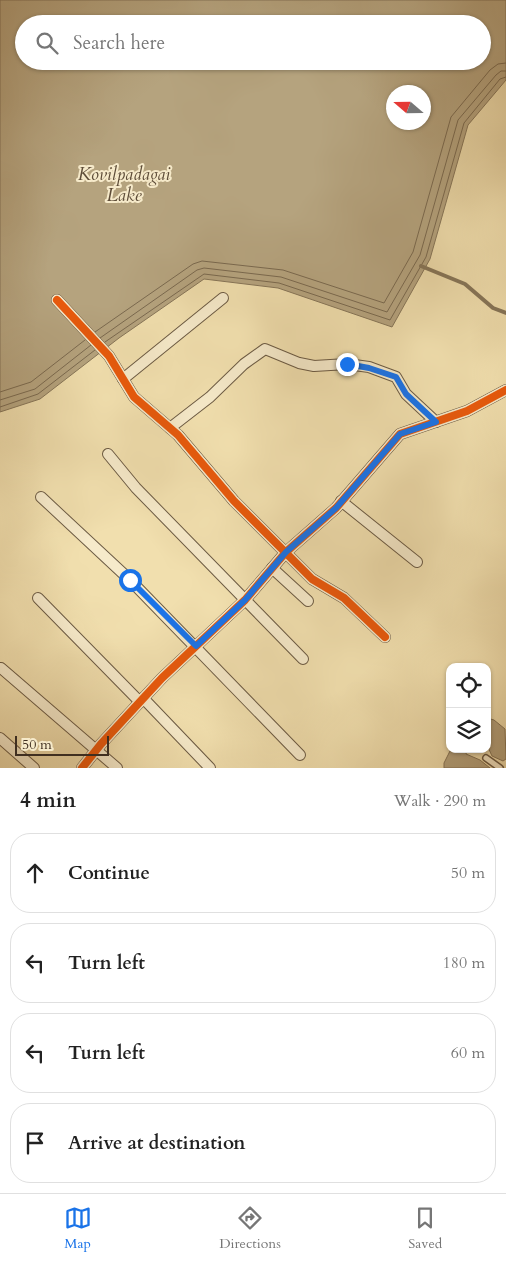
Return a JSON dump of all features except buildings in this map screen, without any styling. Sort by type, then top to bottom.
[{"type":"street","points":[[123,379],[223,298]]},
{"type":"street","points":[[57,300],[109,356],[134,397],[178,435],[234,502],[312,578],[344,598],[385,637]]},
{"type":"street","points":[[170,428],[210,397],[244,364],[265,349],[314,366],[347,364],[369,368],[396,377],[406,394],[436,422]]},
{"type":"street","points":[[82,768],[142,700],[245,600],[286,552],[342,501],[400,434],[467,411],[506,390]]},
{"type":"street","points":[[108,454],[136,488],[303,659]]},
{"type":"street","points":[[41,497],[130,580],[300,755]]},
{"type":"street","points":[[342,501],[417,562]]},
{"type":"street","points":[[272,568],[308,601]]},
{"type":"street","points":[[38,598],[210,768]]},
{"type":"street","points":[[1,668],[117,768]]},
{"type":"street","points":[[0,738],[34,768]]},
{"type":"lane","points":[[486,758],[500,768]]},
{"type":"water","name":"Kovilpadagai Lake","points":[[0,0],[506,0],[506,80],[468,125],[430,259],[392,327],[278,288],[204,279],[119,338],[40,399],[0,412]]},
{"type":"water","points":[[491,719],[505,729],[506,759],[503,761],[492,756]]},
{"type":"water","points":[[449,753],[466,753],[490,768],[444,768],[444,763]]},
{"type":"waterway","points":[[421,266],[465,284],[493,308],[506,313]]},
{"type":"cycle path","points":[[57,300],[109,356],[134,397],[178,435],[234,501],[312,579],[344,598],[385,637]]},
{"type":"cycle path","points":[[82,768],[101,744],[162,678],[245,600],[286,552],[336,508],[400,434],[467,411],[506,390]]},
{"type":"route","points":[[130,580],[196,646],[245,600],[286,552],[336,508],[400,434],[436,422],[406,394],[396,377],[369,368],[347,364]]}]
